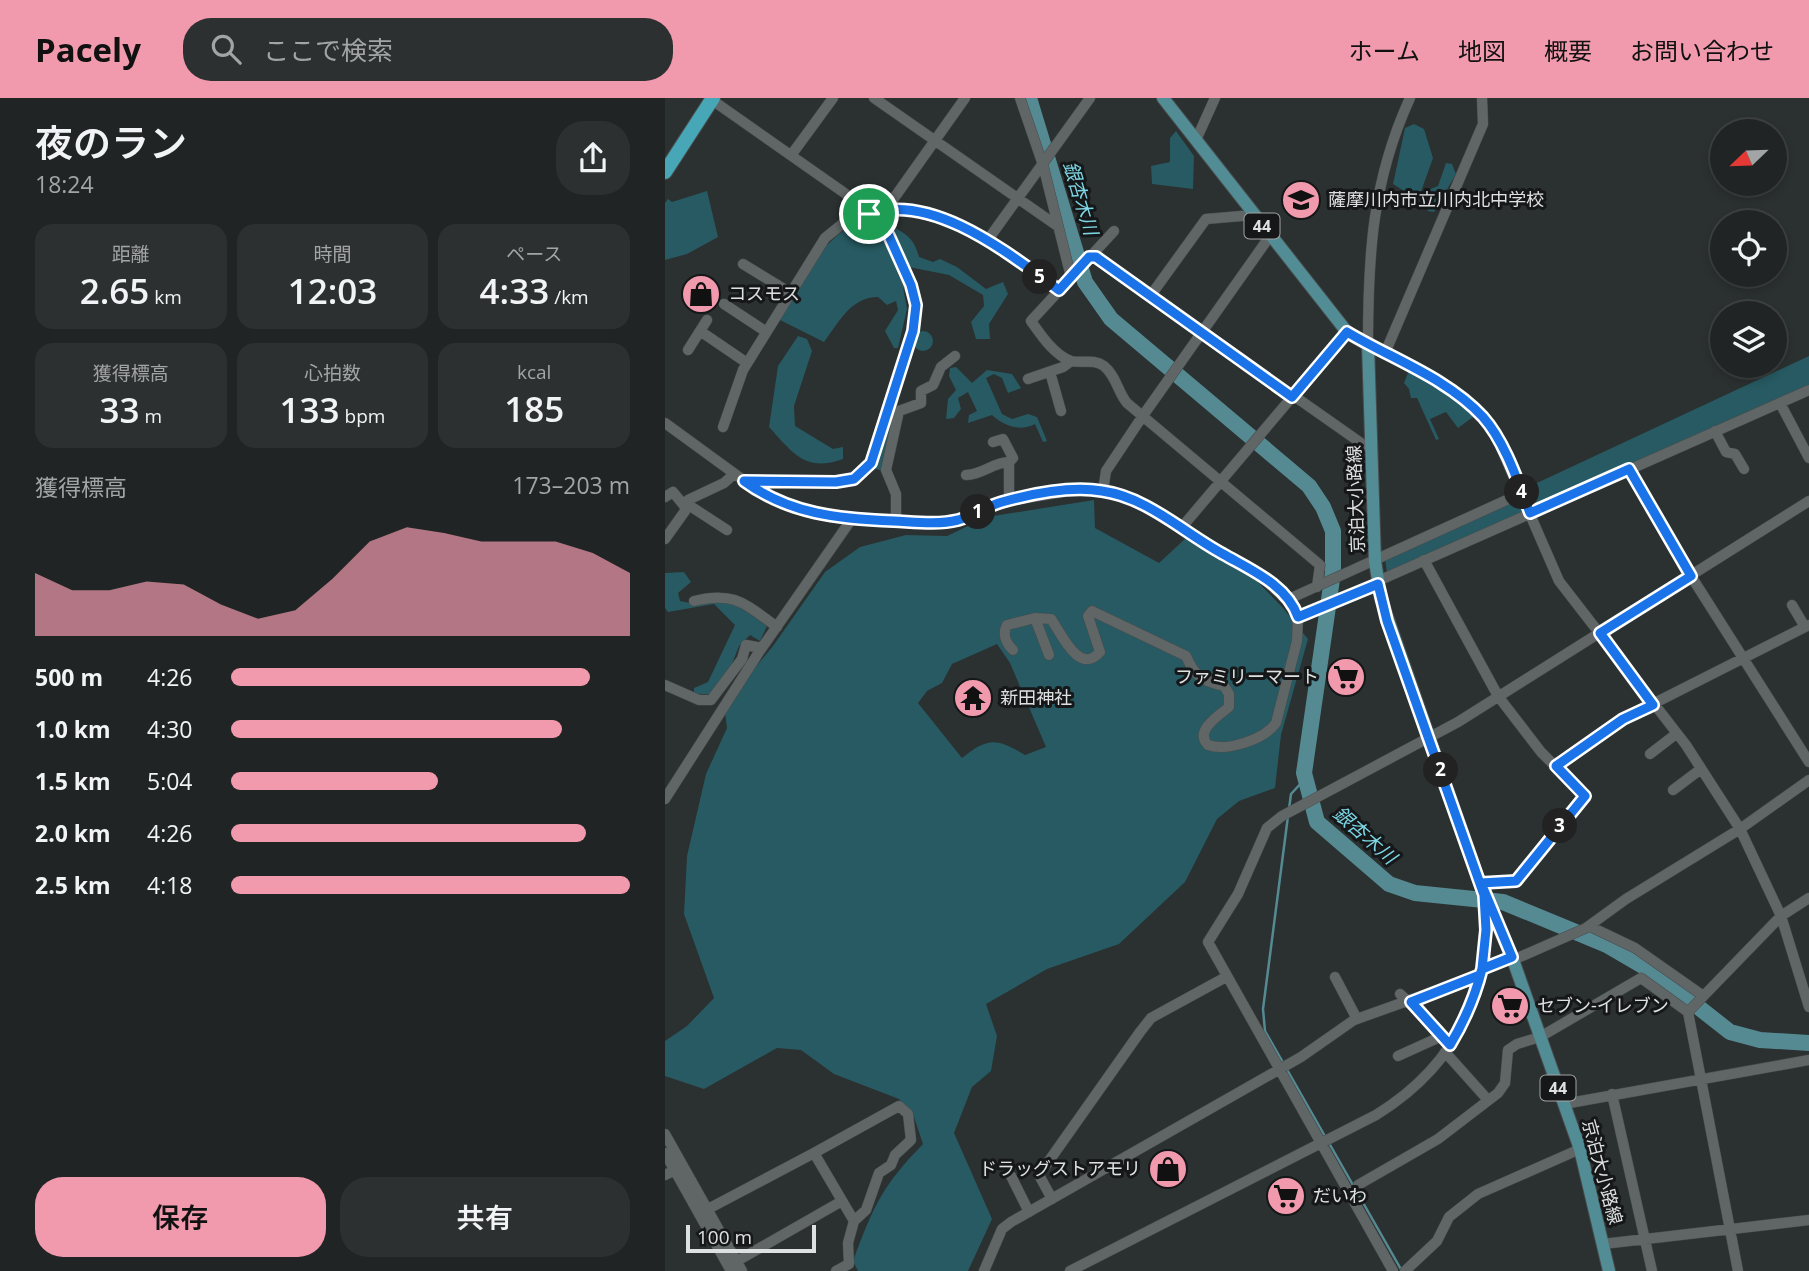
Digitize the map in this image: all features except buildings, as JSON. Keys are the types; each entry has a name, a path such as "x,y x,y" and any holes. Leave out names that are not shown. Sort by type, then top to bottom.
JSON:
{"highway":[{"path":"665,172 713,99"}],"main road":[{"name":"44","path":"1164,98 1347,332 1369,345"},
{"name":"京泊大小路線","path":"1369,345 1375,561 1387,621 1485,897 1512,958 1580,1149 1609,1271"}],"street":[{"path":"792,154 833,98"},
{"path":"874,98 1056,225"},
{"path":"887,208 965,98"},
{"path":"1020,98 1044,163 1056,225 1072,276"},
{"path":"987,241 1090,98"},
{"path":"1196,140 1215,98"},
{"path":"1410,98 1389,150 1374,211 1369,265 1369,345 1446,386 1483,418 1495,434 1559,580 1676,734 1740,829 1781,916 1809,1007"},
{"path":"1385,353 1483,124 1482,98"},
{"path":"713,99 792,154 879,221 889,236 911,285 916,305 913,331 871,463 854,479 836,482 744,481"},
{"path":"723,427 747,363 765,331 830,233 846,221 887,208 923,210 987,241 1059,290"},
{"path":"1151,295 1206,219 1253,215"},
{"path":"1071,361 1048,343 1031,321 1114,231"},
{"path":"1103,491 1106,471 1270,236"},
{"path":"1087,260 1096,257 1371,450"},
{"path":"743,264 789,292"},
{"path":"724,303 765,331"},
{"path":"688,350 707,320"},
{"path":"701,331 747,363"},
{"path":"1182,527 1347,332"},
{"path":"896,521 896,494 886,470 899,411 921,402 921,391 933,385 941,367 955,356"},
{"path":"1028,379 1071,361 1098,362 1107,368 1115,377 1121,397 1142,417 1320,565 1318,586"},
{"path":"1050,372 1061,411"},
{"path":"1298,617 1809,390"},
{"path":"1780,403 1809,458"},
{"path":"665,423 768,498 792,508 851,520 930,523 958,520 1009,501 1075,491 1103,491 1132,500 1257,572 1289,599 1298,617 1297,641 1276,723 1268,734 1213,747 1203,740 1204,730 1229,707 1229,694 1224,686 1202,681 1193,672 1186,656 1092,611 1088,616 1100,645 1100,652 1088,659 1081,659 1072,652 1051,619 1035,618 1007,625 1004,631 1006,640 1013,650"},
{"path":"1715,431 1726,452 1735,454 1744,469"},
{"path":"993,442 1003,439 1013,458 1009,462 1009,501"},
{"path":"966,475 979,474 1001,462 1009,462"},
{"path":"1629,469 1691,576 1809,762"},
{"path":"665,539 687,506 688,500 724,483 734,474"},
{"path":"665,498 673,492 687,506 727,530"},
{"path":"1289,599 1522,493"},
{"path":"1392,1271 1320,1143 1285,1066 1226,977 1208,942 1238,894 1267,828 1282,816 1429,738 1809,501"},
{"path":"665,799 776,627 851,520"},
{"path":"1070,1271 1331,1138 1399,1100 1420,1083 1448,1048 1470,1009 1485,949 1485,897 1516,881 1585,796 1556,766 1498,696 1424,561"},
{"path":"694,600 716,595 737,598 776,627"},
{"path":"1556,766 1623,719 1807,626 1792,605"},
{"path":"1035,618 1049,655"},
{"path":"665,685 699,700 711,700 742,659 746,645 762,648"},
{"path":"1650,754 1676,734"},
{"path":"1673,790 1700,769"},
{"path":"984,1271 1002,1229 1029,1212 1285,1066 1357,1019 1411,1002 1512,958 1569,938 1626,899 1740,829 1809,780"},
{"path":"1688,1012 1781,916 1809,898"},
{"path":"1587,927 1635,948 1702,995"},
{"path":"1052,1199 1039,1175 1140,1032 1151,1018 1226,977"},
{"path":"1335,978 1357,1019"},
{"path":"1358,1185 1437,1139 1488,1100 1505,1083 1508,1050 1517,1044 1540,1038 1641,978 1688,1012 1738,1271"},
{"path":"1400,994 1411,1002 1442,1036 1448,1048 1488,1100"},
{"path":"1398,1056 1442,1036"},
{"path":"1564,1104 1809,1060"},
{"path":"1612,1094 1652,1271"},
{"path":"708,1209 899,1106 908,1114 911,1140 895,1155 891,1165 879,1173 866,1210 854,1222 848,1243 849,1264 836,1271"},
{"path":"665,1134 708,1209 737,1268"},
{"path":"1406,1270 1437,1241 1449,1217 1478,1194 1580,1149"},
{"path":"665,1153 670,1172 737,1268"},
{"path":"814,1153 854,1222"},
{"path":"1011,1176 1029,1212"},
{"path":"737,1268 842,1201"},
{"path":"1603,1244 1809,1220"}],"shaded area":[{"path":"1414,124 1424,129 1433,158 1418,200 1393,184 1405,128"},
{"path":"1176,131 1194,156 1193,189 1152,184 1151,166 1170,162 1170,138"},
{"path":"1446,163 1452,164 1456,174 1434,212 1428,211 1425,205 1428,190 1438,186"},
{"path":"707,191 718,237 687,254 665,260 665,203 668,199 672,202"},
{"path":"882,217 912,241 919,257 933,262 940,259 957,267 986,289 1003,282 1008,294 989,324 990,339 976,339 971,322 984,306 983,295 949,275 909,267 901,276 907,309 898,348 894,348 885,331 898,310 896,301 887,305 878,297 860,301 847,312 824,342 778,319 832,240 847,228"},
{"path":"923,331 930,334 933,341 930,348 923,351 916,348 913,341 916,334"},
{"path":"798,336 807,339 812,351 794,406 795,426 833,449 843,447 843,459 830,463 809,462 793,452 769,427 778,366"},
{"path":"1809,356 1809,387 1532,507 1524,489 1762,378 1787,378 1787,366"},
{"path":"956,367 972,383 987,370 1012,374 1021,388 1008,393 1002,378 994,374 986,378 1002,414 1012,419 1028,414 1037,417 1047,441 1043,442 1035,424 1024,428 1012,427 992,415 968,423 969,415 977,411 968,392 958,398 961,409 954,418 946,419 948,399 956,390 949,376 950,368"},
{"path":"1409,370 1458,401 1473,417 1458,428 1446,412 1430,419 1439,439 1436,440 1417,398 1411,398 1404,383"},
{"path":"898,388 901,390 882,471 874,468"},
{"path":"1520,499 1523,512 1387,573 1385,559"},
{"path":"1094,500 1095,528 1159,563 1186,538 1255,579 1308,639 1281,735 1275,788 1239,801 1217,819 1185,882 1119,944 1047,969 986,1004 997,1036 991,1071 972,1087 954,1133 992,1219 968,1271 858,1271 853,1261 873,1211 888,1185 923,1144 912,1111 899,1099 834,1074 801,1050 777,1048 704,1089 665,1076 665,1041 687,1026 714,998 684,914 687,856 706,774 727,728 724,705 773,646 825,572 860,547 906,535 947,536 987,517","holes":["997,644 1010,663 1046,747 1025,755 1007,745 993,742 979,746 962,758 918,703 927,691 942,683 952,664"]},
{"path":"684,572 691,582 678,593 680,601 735,601 767,626 760,641 750,635 739,646 730,669 713,694 694,694 694,688 708,682 735,625 714,604 668,612 665,608 665,573"}],"waterway":[{"name":"銀杏木川","path":"1029,98 1085,282 1111,319 1309,486 1323,507 1333,531 1333,572 1304,773 1317,822 1389,884 1415,893 1503,902 1607,945 1655,973 1730,1032 1760,1040 1809,1043"},
{"path":"1289,809 1291,794 1304,780 1304,773"},
{"path":"1288,816 1263,1009 1265,1031 1326,1138"},
{"path":"1329,1143 1402,1271"}],"place":[{"name":"薩摩川内市立川内北中学校","path":"1301,200"},
{"name":"コスモス","path":"701,294"},
{"name":"ファミリーマート","path":"1346,677"},
{"name":"新田神社","path":"973,698"},
{"name":"セブン-イレブン","path":"1510,1006"},
{"name":"ドラッグストアモリ","path":"1168,1169"},
{"name":"だいわ","path":"1286,1196"}],"route":[{"path":"869,214 879,221 889,236 911,285 916,305 913,331 871,463 854,479 836,482 744,481 768,498 792,508 851,520 930,523 958,520 1002,502 1075,491 1103,491 1132,500 1257,572 1289,599 1298,617 1378,584 1387,621 1484,895 1486,930 1482,969 1470,1009 1450,1045 1411,1002 1480,975 1482,969 1512,957 1481,883 1511,884 1516,881 1585,796 1556,766 1623,719 1653,705 1600,633 1691,576 1629,469 1530,513 1495,434 1483,418 1446,386 1347,332 1292,397 1096,257 1089,257 1059,290 987,241 923,210 887,208 869,214"}]}
